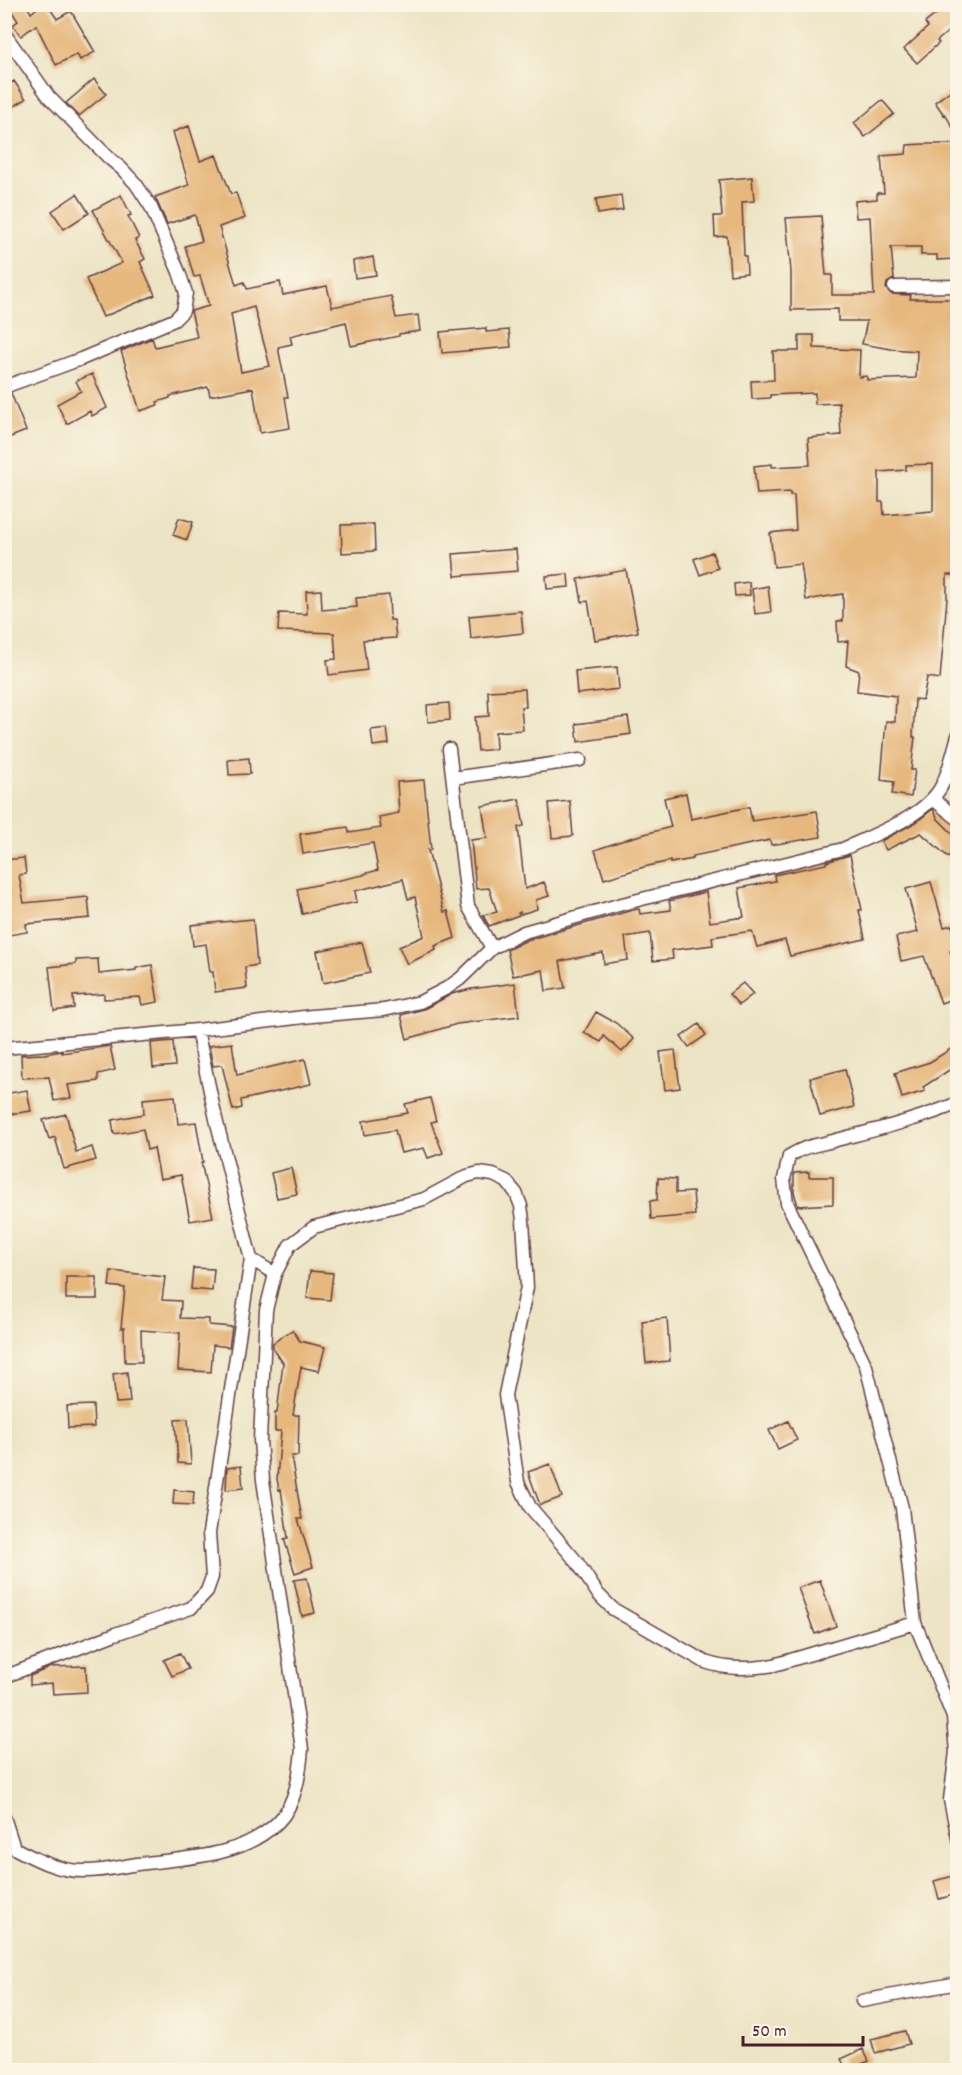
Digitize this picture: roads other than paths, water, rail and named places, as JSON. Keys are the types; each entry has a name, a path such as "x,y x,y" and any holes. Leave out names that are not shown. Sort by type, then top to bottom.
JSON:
{"street":[{"path":"4,33 49,97 136,184 154,214 186,293 183,311 174,320 81,359 4,387"},
{"path":"894,287 957,286"},
{"path":"4,1048 384,1010 420,1002 460,979 492,948 524,932 622,904 843,849 915,813 933,799 942,785 957,736"},
{"path":"449,749 468,906 492,948"},
{"path":"453,777 580,760"},
{"path":"933,799 957,819"},
{"path":"4,1677 190,1608 207,1591 212,1577 209,1533 250,1259 197,1030"},
{"path":"957,1103 937,1112 831,1142 804,1147 789,1156 784,1179 787,1203 866,1366 902,1508 915,1623 953,1717 956,1752 950,1800 957,1838"},
{"path":"4,1817 14,1848 42,1863 82,1871 208,1855 238,1847 261,1836 280,1820 292,1798 300,1772 301,1741 263,1480 260,1440 266,1310 275,1274 290,1245 314,1227 424,1199 467,1176 479,1173 493,1175 506,1181 516,1193 520,1206 527,1280 505,1395 518,1482 530,1507 577,1562 597,1594 613,1609 705,1662 721,1667 757,1668 774,1665 915,1623"},
{"path":"250,1259 275,1274"},
{"path":"862,2001 957,1983"}]}
